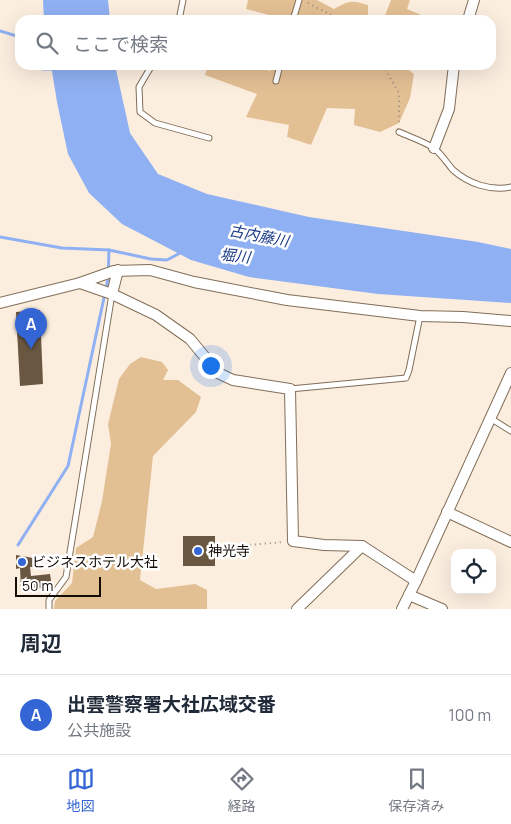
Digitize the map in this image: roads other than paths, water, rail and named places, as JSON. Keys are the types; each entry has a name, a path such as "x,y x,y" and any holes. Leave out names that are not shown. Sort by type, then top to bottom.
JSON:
{"street":[{"path":"470,15 474,0"},
{"path":"434,148 449,109 453,70"},
{"path":"0,303 80,283 116,271 150,270 194,282 287,300 420,316 511,321"},
{"path":"105,292 116,271"},
{"path":"101,275 105,292"},
{"path":"80,283 156,315 190,339 218,374 233,380 290,389 293,541 324,546 362,546 416,581"},
{"path":"402,609 511,374"},
{"path":"447,512 511,542"},
{"path":"297,609 362,546"},
{"path":"409,595 442,609"}],"lane":[{"path":"180,15 183,0"},
{"path":"295,15 300,0"},
{"path":"149,70 139,87 140,112 155,123 209,138"},
{"path":"276,81 279,70"},
{"path":"399,132 434,148 454,170 482,187 511,187"},
{"path":"48,609 49,600 66,577 105,292"},
{"path":"290,389 406,378 420,316"},
{"path":"490,418 511,431"}],"water":[{"path":"43,0 108,0 110,15 44,15"},
{"path":"52,70 116,70 130,133 158,174 207,194 309,217 478,242 511,249 511,303 378,294 249,277 191,260 122,224 89,193 68,154"}],"waterway":[{"path":"0,31 15,36"},
{"path":"0,237 62,248 109,250"},
{"path":"18,545 68,466 108,279 109,250 151,259 167,260 182,252"}],"place":[{"name":"出雲警察署大社広域交番","path":"31,349"},
{"name":"神光寺","path":"198,551"},
{"name":"ビジネスホテル大社","path":"22,562"}],"water label":[{"name":"古内藤川","path":"259,236"},
{"name":"堀川","path":"235,256"}]}
